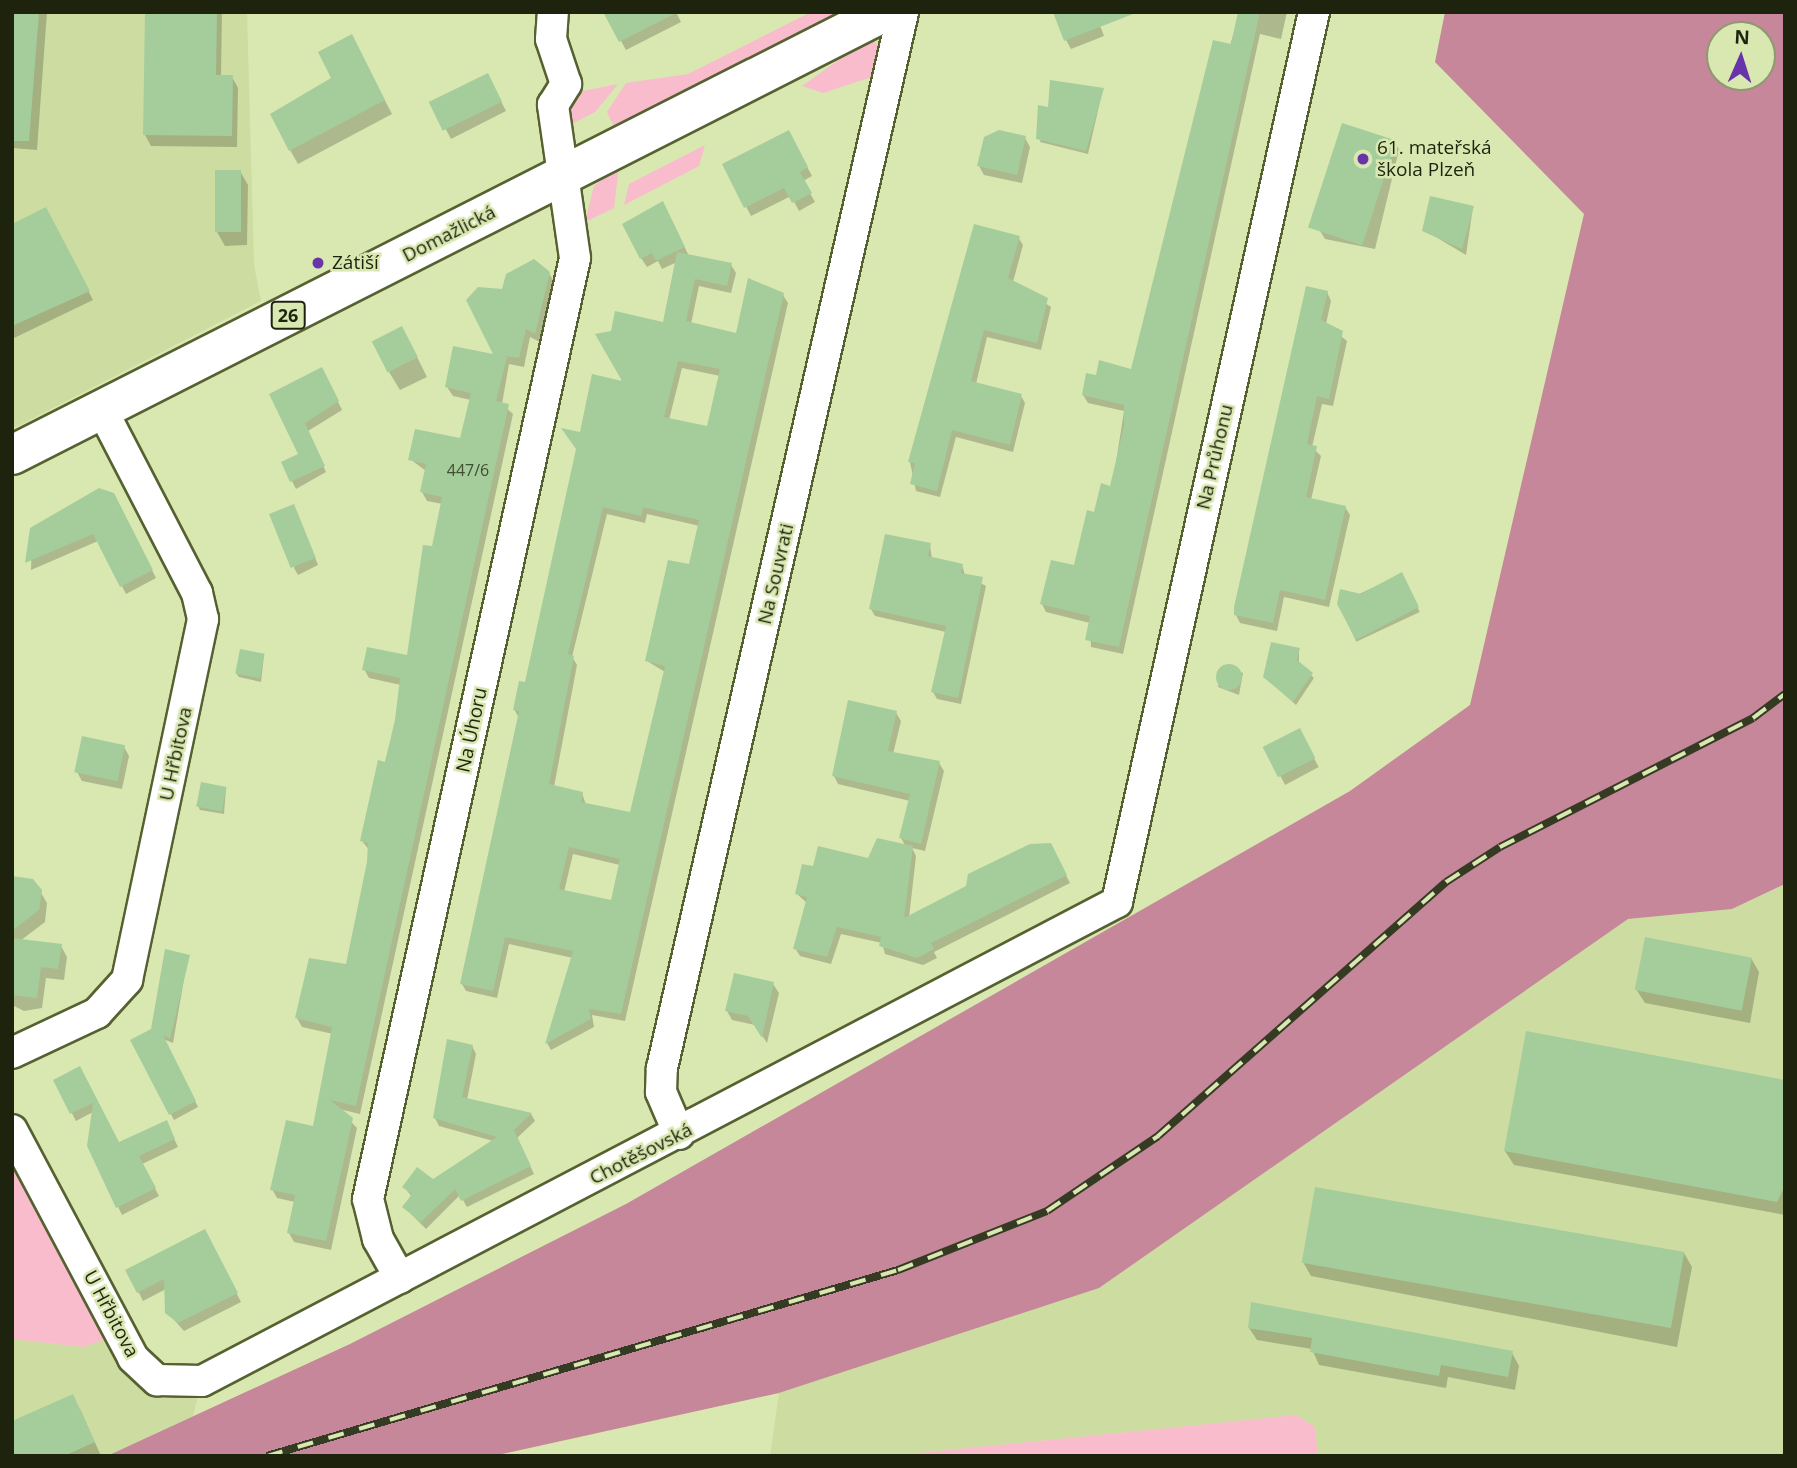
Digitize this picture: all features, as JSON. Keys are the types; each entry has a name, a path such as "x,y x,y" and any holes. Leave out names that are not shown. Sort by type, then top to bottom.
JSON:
{"main road":[{"name":"Domažlická","path":"12,455 885,12"}],"street":[{"name":"Na Úhoru","path":"400,1278 379,1239 369,1199 573,274 564,176 553,105 566,84 551,39 553,12"},
{"name":"Na Souvrati","path":"679,1134 661,1092 662,1068 903,12"},
{"name":"Na Průhonu","path":"1117,902 1314,12"},
{"name":"U Hřbitova","path":"12,1053 97,1013 127,981 202,626 197,593 102,410"},
{"name":"Chotěšovská","path":"157,1380 202,1381 679,1134 1117,902"},
{"name":"U Hřbitova","path":"12,1129 117,1335 157,1380"}],"shaded area":[{"path":"12,12 247,12 254,265 261,301 12,429"},
{"path":"811,12 846,12 615,129 607,112 626,83 688,74"},
{"path":"1445,12 1785,12 1785,884 1732,909 1628,919 1099,1288 779,1393 493,1456 107,1456 350,1344 626,1204 1350,791 1470,705 1584,214 1435,62"},
{"path":"868,39 884,47 884,73 823,93 802,86"},
{"path":"618,84 595,112 572,124 570,108 578,92"},
{"path":"705,145 699,166 624,205 629,184"},
{"path":"619,165 614,208 585,222 594,186"},
{"path":"1785,884 1785,1456 1318,1456 1315,1427 1296,1415 888,1456 770,1456 779,1393 1099,1287 1628,919 1732,909"},
{"path":"12,1130 117,1335 84,1347 12,1339"},
{"path":"117,1335 133,1358 202,1381 193,1416 107,1456 12,1456 12,1339 84,1347"},
{"path":"1296,1415 1315,1427 1318,1456 888,1456"}],"building":[{"path":"12,12 39,12 29,141 12,141"},
{"path":"145,12 217,12 216,75 233,75 232,136 143,135"},
{"path":"603,12 678,12 619,42"},
{"path":"1053,12 1133,12 1133,14 1064,41"},
{"path":"1238,12 1260,12 1119,647 1085,640 1090,616 1040,604 1051,560 1074,565 1087,510 1094,512 1101,483 1110,486 1124,426 1124,405 1082,395 1086,373 1096,375 1099,360 1131,369 1213,40 1231,44"},
{"path":"352,34 385,100 289,151 270,114 331,78 318,52"},
{"path":"488,73 502,102 443,131 429,102"},
{"path":"1050,80 1104,88 1086,151 1036,139 1038,105 1048,107"},
{"path":"1342,123 1396,141 1362,245 1308,228"},
{"path":"789,130 808,167 800,172 812,193 792,203 784,188 744,208 722,164"},
{"path":"999,130 1026,136 1017,175 977,166 984,137"},
{"path":"215,170 241,170 241,232 215,232"},
{"path":"1430,196 1474,206 1462,249 1422,231"},
{"path":"663,201 685,247 656,261 652,253 640,259 622,224"},
{"path":"46,207 90,291 12,326 12,224"},
{"path":"974,224 1020,236 1008,278 1048,298 1037,343 984,330 971,381 1022,394 1010,445 952,430 937,491 910,484 915,463 908,462"},
{"path":"677,252 732,263 727,286 695,279 686,321 736,333 748,278 784,293 621,1014 589,1009 591,1019 545,1044 573,951 505,937 493,991 460,984 519,711 513,710 519,681 525,682 576,449 561,428 580,432 592,374 622,381 595,334 611,331 615,311 663,322","holes":["678,361 720,369 707,426 664,417","603,507 641,516 643,507 699,520 689,564 668,560 645,661 665,666 630,812 581,802 583,792 549,784 574,656 568,654","569,847 620,859 611,900 559,889"]},
{"path":"534,259 550,272 535,334 526,329 519,358 497,355 507,357 496,401 509,404 356,1106 330,1100 353,1118 326,1241 287,1233 295,1195 270,1190 286,1120 313,1126 332,1027 295,1018 309,958 346,964 367,862 368,843 360,841 378,760 385,762 395,720 400,678 362,670 367,647 407,655 423,545 432,546 442,497 420,492 426,464 408,460 415,429 460,438 471,393 445,387 453,346 493,354 466,300 478,287 502,289 506,274"},
{"path":"1306,286 1328,291 1321,320 1343,331 1329,399 1317,396 1307,444 1317,446 1306,497 1346,506 1325,600 1280,590 1273,623 1234,615 1234,607"},
{"path":"402,326 418,357 388,373 372,341"},
{"path":"322,367 339,401 305,423 325,466 290,482 281,462 298,454 269,394"},
{"path":"99,488 114,493 153,570 120,587 93,534 25,563 30,528"},
{"path":"294,504 316,558 291,568 269,514"},
{"path":"885,534 931,543 928,556 963,564 961,573 983,577 958,698 931,692 946,626 869,609"},
{"path":"1402,572 1419,607 1356,640 1337,604 1340,589 1361,594"},
{"path":"1271,642 1300,648 1297,660 1313,673 1293,702 1263,677"},
{"path":"240,649 265,654 260,678 235,674"},
{"path":"1229,664 1238,668 1242,677 1238,686 1229,690 1220,686 1216,677 1220,668"},
{"path":"848,700 897,711 888,751 940,761 921,844 899,838 910,794 832,776"},
{"path":"1300,728 1315,758 1278,777 1263,747"},
{"path":"82,736 125,745 117,781 74,772"},
{"path":"201,782 227,787 222,812 196,807"},
{"path":"877,838 913,846 904,918 966,886 968,874 1030,844 1051,843 1067,875 931,943 934,949 917,958 879,946 881,937 837,927 827,957 793,949 807,897 795,894 802,864 813,866 818,846 868,858"},
{"path":"12,876 33,879 42,890 39,910 12,931"},
{"path":"1645,937 1752,958 1742,1011 1635,990"},
{"path":"12,938 62,944 58,969 41,967 37,998 12,995"},
{"path":"165,949 190,955 170,1039 163,1035 196,1101 169,1115 130,1040 151,1029"},
{"path":"734,973 774,982 762,1038 748,1016 725,1011"},
{"path":"1526,1031 1785,1080 1785,1185 1777,1202 1504,1151"},
{"path":"447,1039 473,1045 462,1097 532,1113 514,1130 531,1166 461,1201 455,1189 421,1222 402,1207 412,1194 402,1187 417,1167 433,1179 497,1137 433,1118"},
{"path":"80,1066 119,1142 167,1120 175,1139 139,1156 156,1188 116,1208 87,1146 93,1103 70,1114 53,1080"},
{"path":"1315,1187 1684,1252 1671,1328 1302,1263"},
{"path":"205,1229 238,1293 178,1323 165,1313 164,1279 137,1293 125,1270"},
{"path":"1251,1302 1513,1351 1508,1377 1441,1365 1439,1376 1310,1352 1312,1338 1248,1328"},
{"path":"73,1394 95,1442 64,1456 12,1456 12,1421"}],"railway":[{"path":"267,1456 898,1270 1047,1211 1158,1136 1446,882 1500,847 1753,718 1785,694"}],"place":[{"name":"61. mateřská škola Plzeň","path":"1363,159"},
{"name":"Zátiší","path":"318,263"}]}
